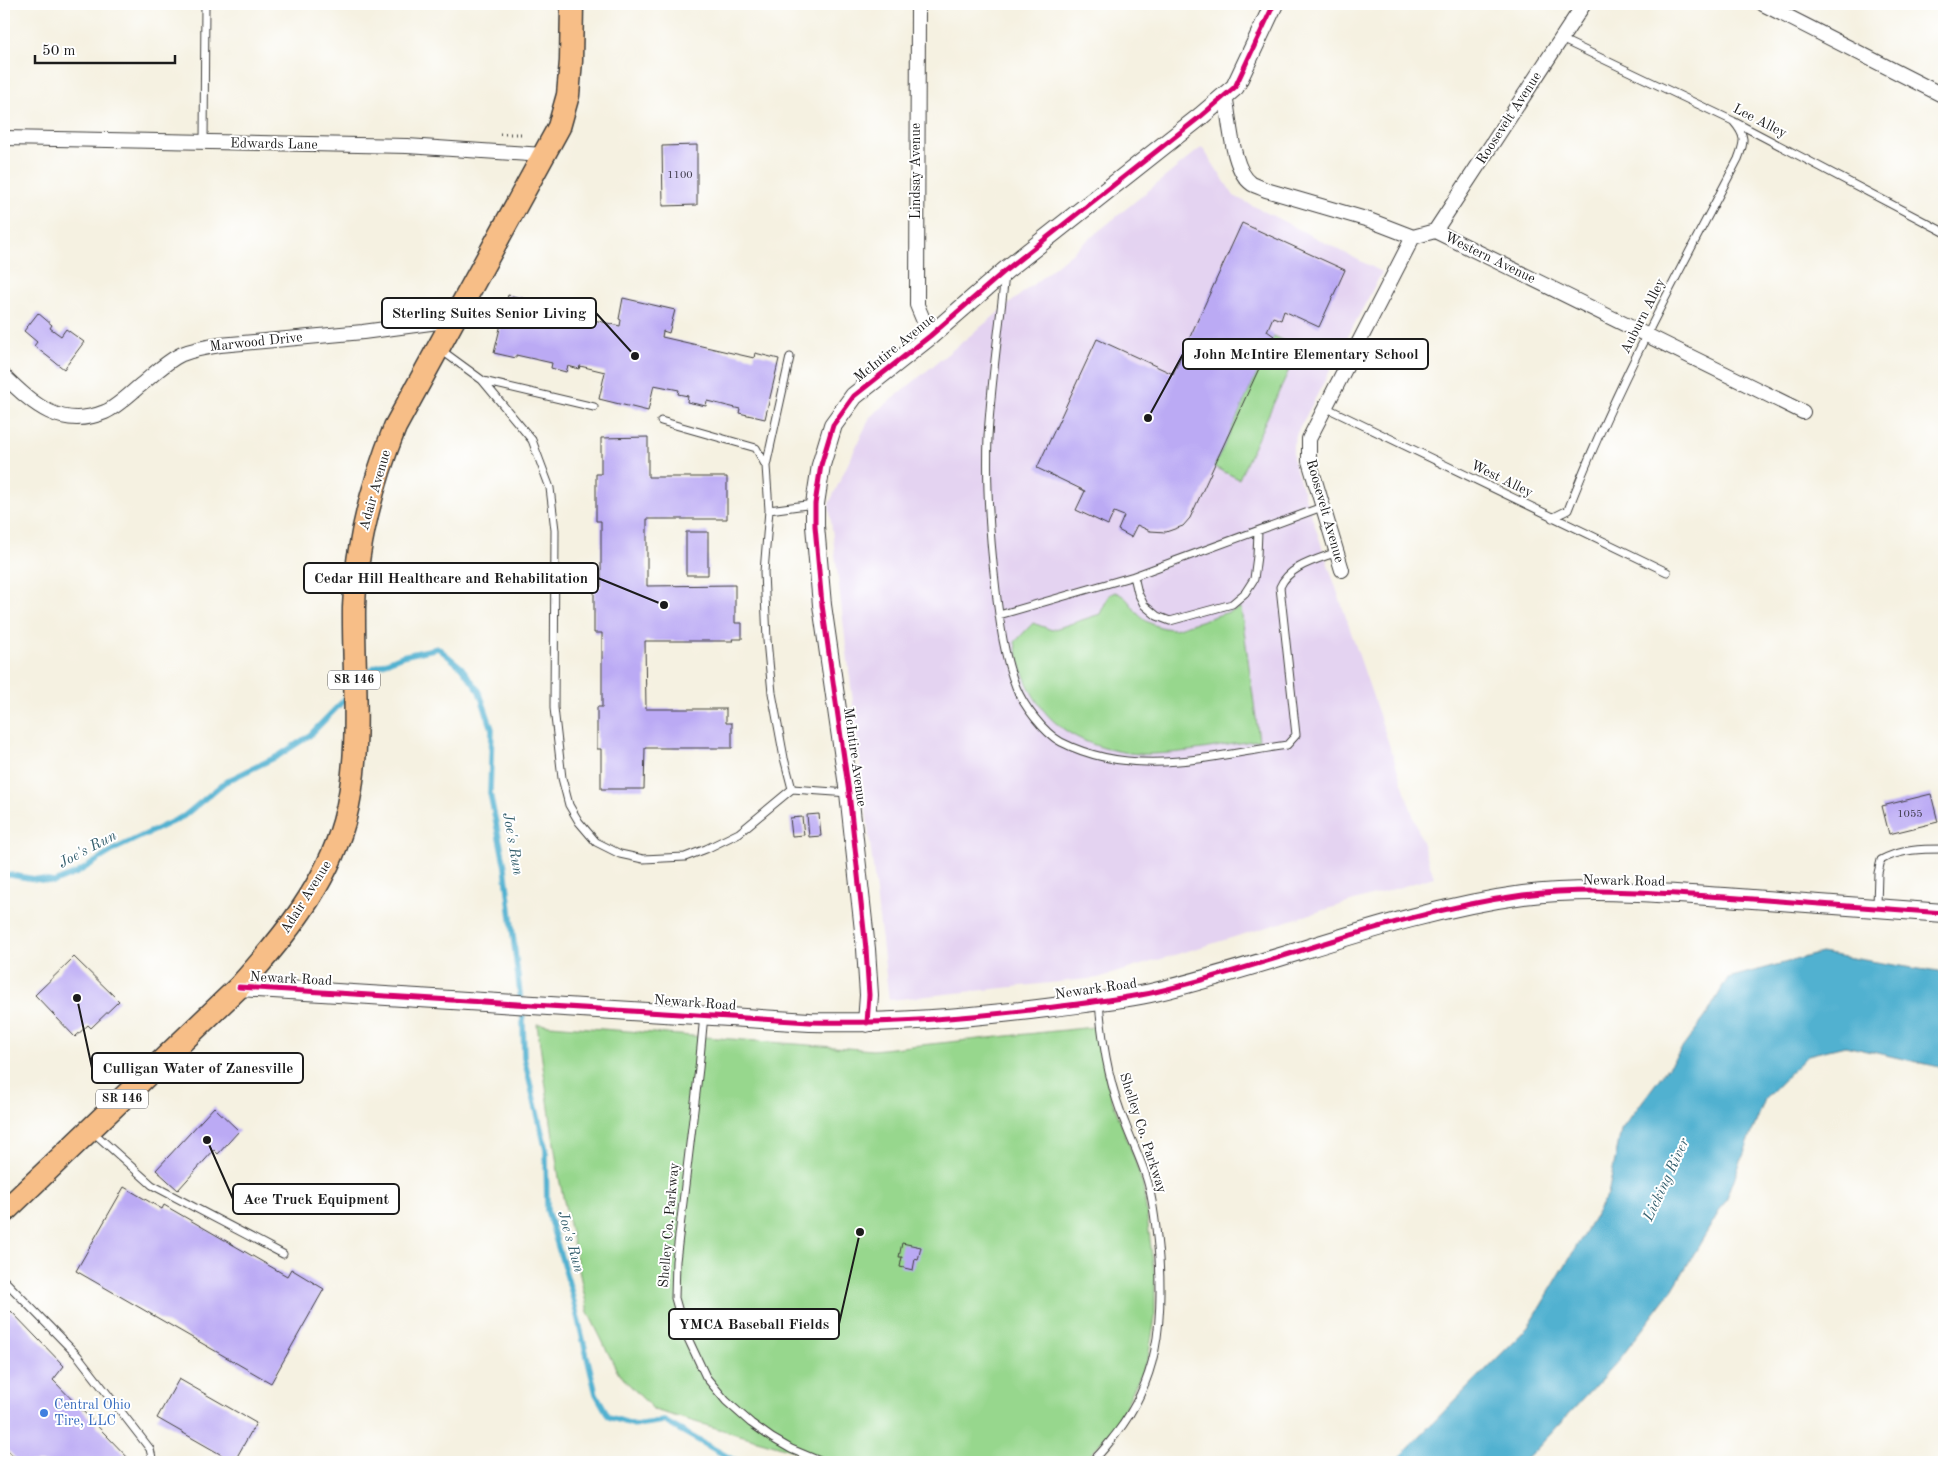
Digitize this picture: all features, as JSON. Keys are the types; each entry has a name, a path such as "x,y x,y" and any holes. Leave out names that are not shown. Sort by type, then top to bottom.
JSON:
{"main road":[{"name":"Adair Avenue","path":"239,987 270,953 313,893 332,857 344,822 353,781 355,753 354,606 357,566 364,522 379,466 395,427 559,127 568,95 571,61 572,4"},
{"name":"Newark Road","path":"4,1212 239,987"}],"street":[{"name":"Lindsay Avenue","path":"918,4 917,305 930,336"},
{"name":"McIntire Avenue","path":"867,1023 869,994 866,949 849,793 818,569 815,504 821,465 833,425 854,396 930,336 1006,270 1235,87 1274,4"},
{"name":"Roosevelt Avenue","path":"1435,231 1584,4"},
{"path":"1763,4 1944,96"},
{"path":"1225,95 1239,168 1251,183 1266,190 1370,220 1413,237"},
{"name":"Edwards Lane","path":"4,138 407,146 544,155"},
{"name":"Western Avenue","path":"1413,237 1435,231 1803,412"},
{"name":"Roosevelt Avenue","path":"1342,570 1308,461 1309,439 1327,408 1413,237"},
{"name":"Marwood Drive","path":"4,376 30,402 39,408 56,415 73,418 91,416 107,412 168,363 183,354 200,349 220,345 363,332 453,320"},
{"name":"Newark Road","path":"239,987 810,1022 867,1023 938,1020 1100,1001 1153,992 1414,917 1473,903 1526,895 1578,891 1635,892 1944,913"}],"lane":[{"path":"204,143 205,4"},
{"name":"Lee Alley","path":"1561,39 1733,121 1944,232"},
{"name":"Auburn Alley","path":"1552,518 1568,510 1582,474 1646,335 1738,159 1744,144 1742,131 1733,121"},
{"path":"1006,270 988,438 988,504 999,615 1007,660 1016,688 1029,710 1043,727 1059,741 1104,758 1159,764 1287,745 1296,735 1280,587 1284,578 1293,570 1337,552"},
{"path":"438,348 482,380 532,440 550,488 554,530 554,708 562,778 569,805 579,822 596,842 620,854 643,860 685,856 706,849 739,833 792,789 849,793"},
{"path":"790,356 766,466 769,510 764,572 772,693 784,758 792,789"},
{"path":"482,380 594,407"},
{"name":"West Alley","path":"1327,408 1667,572"},
{"path":"661,421 756,448 766,466"},
{"path":"769,510 815,504"},
{"path":"999,615 1134,576 1322,507"},
{"path":"1134,576 1144,605 1157,616 1170,621 1232,604 1245,593 1254,579 1258,531"},
{"path":"1877,907 1878,872 1881,860 1893,853 1921,849 1944,849"},
{"name":"Shelley Co. Parkway","path":"1090,1462 1099,1455 1136,1404 1152,1366 1160,1318 1156,1220 1149,1186 1110,1080 1101,1028 1100,1001"},
{"name":"Shelley Co. Parkway","path":"704,1015 676,1261 675,1298 682,1322 706,1377 726,1401 772,1438 791,1449 822,1462"},
{"path":"91,1129 152,1185 283,1254"},
{"path":"4,1280 78,1356 150,1449 153,1462"}],"path":[{"path":"498,134 522,134"}],"shaded area":[{"path":"1202,147 1234,196 1382,272 1297,433 1293,445 1293,461 1434,877 1098,978 889,1000 829,504 870,417"}],"green space":[{"path":"1274,336 1299,348 1239,479 1214,467"},
{"path":"1115,592 1125,598 1146,621 1170,629 1241,608 1259,740 1179,752 1135,754 1104,748 1085,741 1054,722 1033,695 1025,679 1015,642 1033,623 1052,630 1100,614 1109,595"},
{"path":"537,1024 873,1050 1094,1027 1112,1100 1143,1186 1155,1278 1155,1318 1148,1359 1117,1424 1084,1462 833,1462 654,1410 618,1373 588,1312 559,1178"}],"water":[{"name":"Licking River","path":"1821,953 1944,973 1944,1068 1845,1046 1808,1055 1765,1099 1726,1200 1673,1289 1619,1360 1532,1454 1523,1462 1394,1462 1528,1327 1608,1194 1621,1130 1706,1016 1728,978"}],"building":[{"path":"697,145 697,205 663,206 662,146"},
{"path":"1242,223 1345,270 1319,327 1284,311 1281,320 1273,317 1267,331 1274,336 1190,518 1183,526 1166,532 1150,531 1137,525 1131,537 1118,530 1124,516 1114,512 1108,525 1076,510 1085,491 1037,468 1097,339 1173,374"},
{"path":"508,295 530,300 529,305 620,326 621,320 619,319 623,298 675,310 669,333 663,331 662,337 754,358 755,353 779,359 765,419 739,413 740,409 707,401 706,406 687,402 688,396 678,394 679,390 654,385 648,411 599,399 605,372 580,366 579,369 568,366 566,372 551,368 552,363 516,355 516,358 494,353"},
{"path":"38,313 52,325 50,328 61,336 66,329 84,342 64,369 34,346 37,342 24,331"},
{"path":"648,437 648,477 727,477 727,519 647,519 647,586 735,585 735,623 742,623 742,639 732,639 733,641 645,641 646,709 726,709 726,723 732,723 732,748 645,748 644,789 601,789 601,749 597,749 597,707 602,707 602,633 594,633 594,586 601,587 601,521 596,521 596,474 601,474 601,438"},
{"path":"686,532 708,532 708,575 686,575"},
{"path":"1931,794 1938,822 1889,834 1882,806"},
{"path":"819,814 821,836 809,837 807,815"},
{"path":"802,817 804,835 792,836 790,818"},
{"path":"74,957 119,1001 91,1028 88,1025 75,1037 35,995"},
{"path":"214,1107 239,1131 218,1154 214,1150 178,1190 156,1170"},
{"path":"124,1187 162,1209 164,1205 287,1276 291,1269 324,1289 271,1383 76,1271"},
{"path":"902,1243 921,1247 918,1260 915,1259 913,1270 900,1267 902,1257 899,1257"},
{"name":"Central Ohio Tire, LLC","path":"11,1311 64,1366 53,1380 132,1462 19,1462 4,1446 4,1319"},
{"path":"179,1379 256,1423 234,1462 157,1418"}],"waterway":[{"name":"Joe's Run","path":"362,681 373,668 402,656 438,648 461,667 479,691 492,729 490,793 505,867 523,1020 524,1058 546,1150 547,1210 571,1290 596,1394 609,1417 635,1425 664,1421 737,1462"},
{"name":"Joe's Run","path":"4,874 54,882 77,873 117,848 184,816 225,782 278,756 309,736 349,695"}],"cycle path":[{"path":"867,1023 869,995 866,949 849,793 822,605 815,526 815,504 821,465 833,425 854,396 930,336 1006,270 1235,87 1274,4"},
{"path":"239,987 810,1022 899,1021 1016,1012 1141,995 1247,967 1430,913 1523,895 1573,891 1649,892 1944,913"}],"place":[{"name":"Sterling Suites Senior Living","path":"635,356"},
{"name":"John McIntire Elementary School","path":"1148,418"},
{"name":"Cedar Hill Healthcare and Rehabilitation","path":"664,605"},
{"name":"Culligan Water of Zanesville","path":"77,998"},
{"name":"Ace Truck Equipment","path":"207,1140"},
{"name":"YMCA Baseball Fields","path":"860,1232"},
{"name":"Central Ohio Tire, LLC","path":"44,1413"}]}
